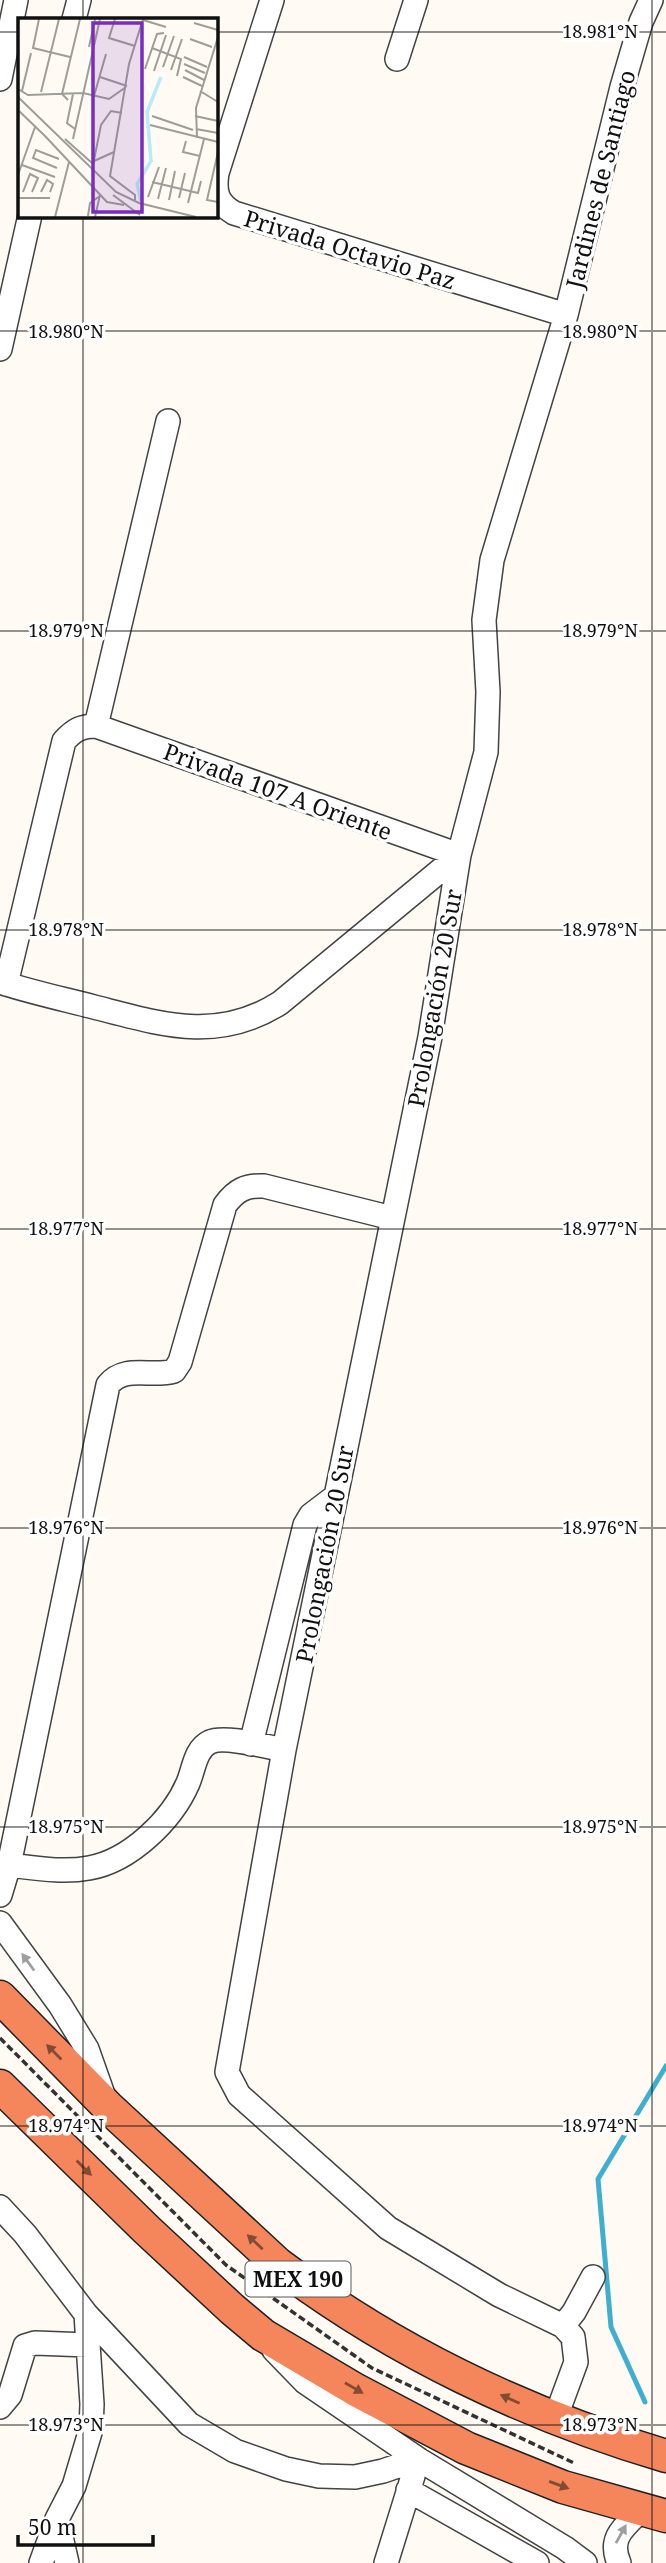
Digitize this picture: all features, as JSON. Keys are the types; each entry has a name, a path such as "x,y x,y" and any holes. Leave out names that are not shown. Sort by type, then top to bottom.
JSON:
{"highway":[{"name":"MEX 190","path":"0,1997 108,2107 278,2264 308,2287 376,2331 491,2390 555,2419 666,2456"},
{"name":"MEX 190","path":"0,2086 147,2230 263,2334 356,2390 466,2448 550,2482 653,2513"}],"street":[{"path":"74,18 79,0"},
{"name":"Privada Octavio Paz","path":"217,173 272,0"},
{"path":"397,59 416,0"},
{"name":"Jardines de Santiago","path":"502,519 566,315 622,87 641,22 651,0"},
{"path":"0,79 10,5"},
{"name":"Privada Octavio Paz","path":"217,195 223,207 234,213 566,315"},
{"path":"0,349 30,217"},
{"path":"168,421 96,726 76,729 64,741 3,983 172,1025 214,1027 242,1022 262,1015 281,1003 459,855"},
{"name":"Prolongación 20 Sur","path":"502,519 492,560 484,620 488,692 486,752 459,855 430,1037 284,1750 227,2072 239,2095 388,2228 499,2295 563,2326"},
{"name":"Privada 107 A Oriente","path":"96,726 459,855"},
{"path":"0,1895 9,1865 108,1385 123,1373 163,1375 174,1371 180,1362 225,1205 239,1189 249,1185 264,1186 392,1218"},
{"path":"251,1744 305,1525 311,1515 336,1496"},
{"path":"9,1865 88,1869 107,1863 151,1834 167,1819 179,1803 200,1750 208,1742 216,1740 284,1750"},
{"path":"0,1923 60,2005 87,2049 108,2107"},
{"path":"0,2207 25,2234 86,2314 189,2424 235,2451 286,2469 319,2476 355,2477 418,2459"},
{"path":"555,2419 576,2362 573,2337 563,2326 593,2277"},
{"path":"41,2563 57,2519 74,2486 92,2429 86,2314"},
{"path":"263,2334 278,2356 305,2382 571,2560"},
{"path":"0,2407 10,2395 25,2346 35,2343 88,2345"},
{"path":"386,2563 418,2459 422,2425"},
{"path":"408,2490 537,2563"},
{"path":"619,2563 614,2553 617,2537 653,2513"},
{"path":"57,2519 67,2563"}],"waterway":[{"path":"645,2402 611,2327 598,2179 666,2066"}]}
